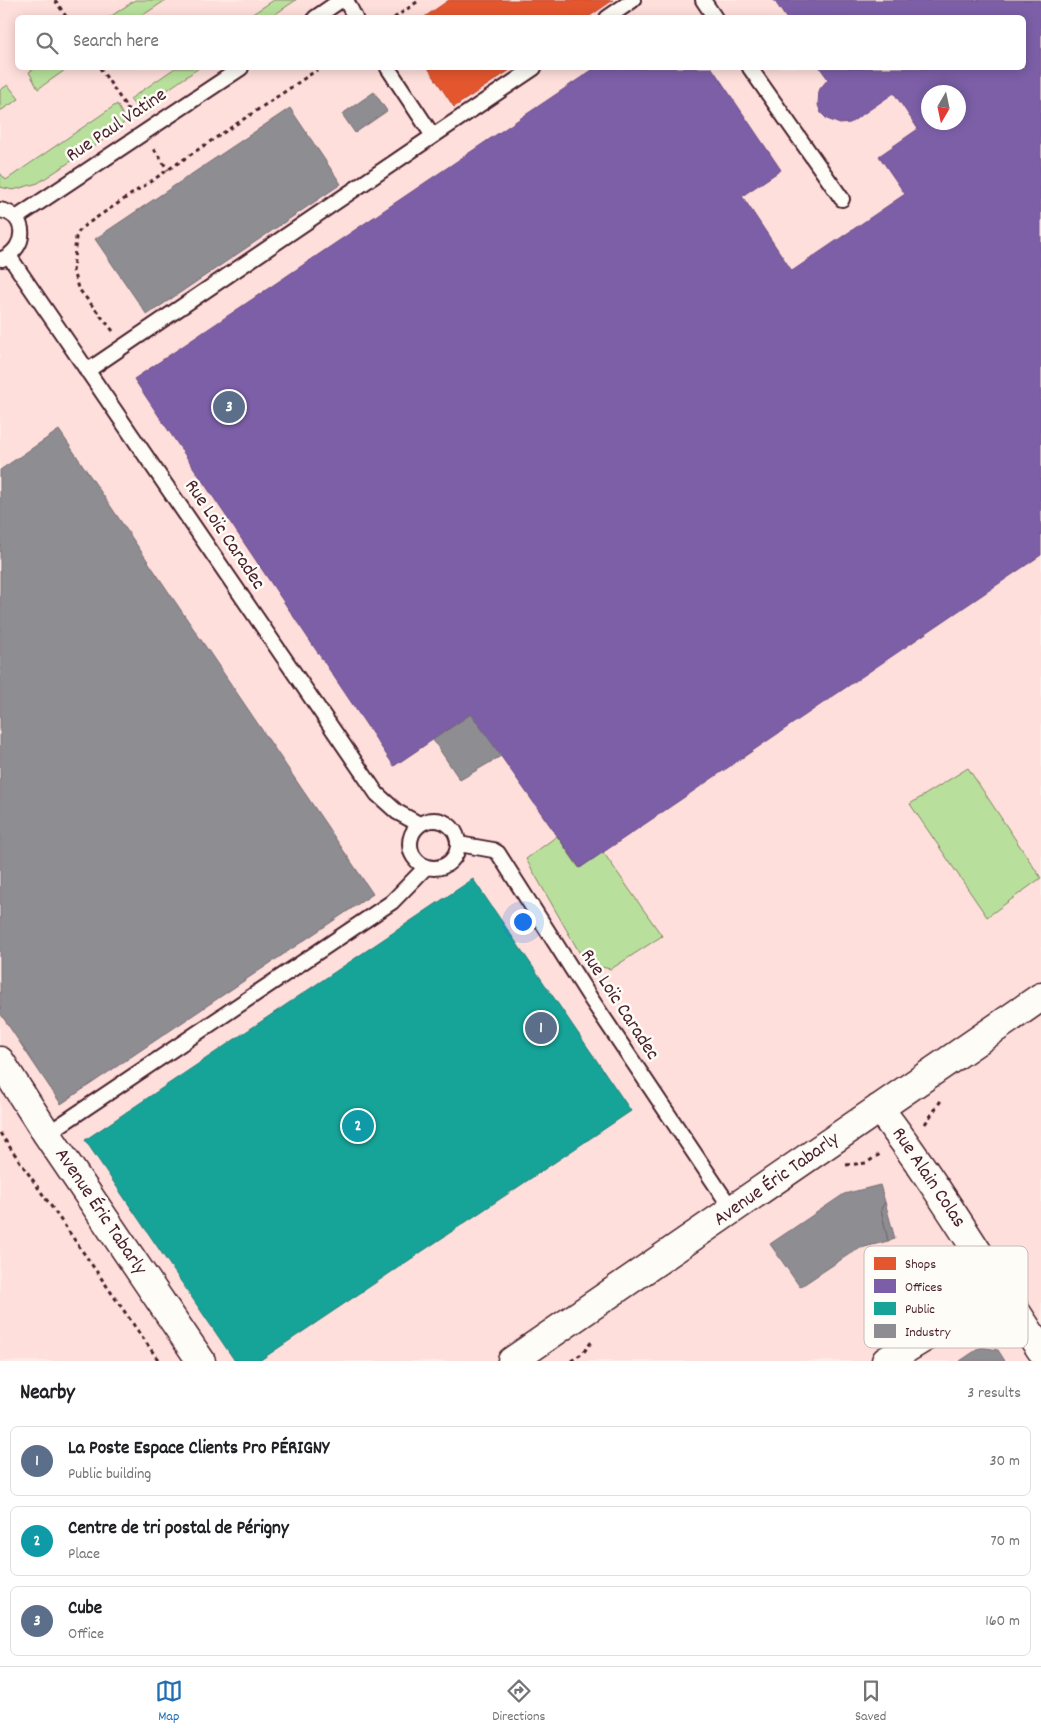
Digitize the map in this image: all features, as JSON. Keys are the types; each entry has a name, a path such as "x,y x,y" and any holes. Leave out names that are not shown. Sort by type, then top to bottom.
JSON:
{"street":[{"name":"Avenue Éric Tabarly","path":"512,1361 733,1211 1041,997"},
{"name":"Avenue Éric Tabarly","path":"0,1061 201,1361"},
{"name":"Rue Alain Colas","path":"879,1108 953,1214 973,1246"},
{"name":"Rue Alain Colas","path":"1028,1331 1041,1350"},
{"path":"886,1361 907,1348"}],"lane":[{"path":"319,15 341,0"},
{"path":"346,0 354,15"},
{"path":"611,15 633,0"},
{"path":"703,0 713,15"},
{"name":"Rue Paul Vatine","path":"16,218 238,70"},
{"path":"389,70 433,136"},
{"path":"87,371 531,70"},
{"path":"751,70 842,199"},
{"path":"0,210 10,213 16,218 20,226 21,235 20,243 15,250 4,258"},
{"name":"Rue Loïc Caradec","path":"4,258 87,371 377,794 397,812 420,824"},
{"path":"434,819 448,824 458,836 459,844 454,858 448,864 441,867 426,867 414,858 410,844 414,830 420,824 434,819"},
{"name":"Rue Loïc Caradec","path":"459,844 493,850 498,853 590,999 733,1211"},
{"path":"48,1134 392,902 426,867"}],"path":[{"path":"55,0 65,15"},
{"path":"398,15 420,0"},
{"path":"125,345 78,288 74,271 76,237 81,228 317,70"},
{"path":"0,1133 159,1361"}],"shaded area":[{"path":"0,0 1041,0 1041,1361 0,1361"}],"green space":[{"path":"135,0 166,0 143,15 113,15"},
{"path":"274,0 296,0 274,15 251,15"},
{"path":"32,70 65,70 38,89 29,72"},
{"path":"172,70 196,70 138,110 130,99"},
{"path":"8,85 19,99 0,111 0,90"},
{"path":"117,104 125,120 120,129 38,183 13,190 0,187 0,173 6,180"},
{"path":"968,768 1041,878 987,917 910,804"},
{"path":"557,836 579,868 603,852 662,936 611,969 586,964 526,859"}],"building: Shops":[{"path":"449,0 613,0 591,15 427,15"},
{"path":"429,70 510,70 454,107"}],"building: Offices":[{"path":"774,0 1041,0 1041,555 580,868 471,714 394,766 134,379 592,70 713,70 781,170 742,196 792,271 905,194 879,156 918,129 894,93 850,123 840,124 827,119 821,113 818,105 819,90 828,79 821,70 1026,70 1026,15 784,15"}],"building: Public":[{"path":"473,879 631,1111 259,1361 235,1361 85,1140"}],"building: Industry":[{"path":"374,92 387,111 355,133 342,114"},
{"path":"290,108 341,184 147,315 95,239"},
{"path":"59,430 373,894 61,1104 0,1013 0,470"},
{"path":"471,714 501,756 460,780 433,740"},
{"path":"880,1185 885,1202 881,1209 888,1241 857,1249 800,1287 770,1244 844,1194"},
{"path":"885,1202 895,1239 888,1241 881,1209"},
{"path":"980,1348 987,1348 998,1350 1005,1361 960,1361"}],"place":[{"name":"Cube","path":"229,407"},
{"name":"La Poste Espace Clients Pro PÉRIGNY","path":"541,1028"},
{"name":"Centre de tri postal de Périgny","path":"358,1126"}]}
